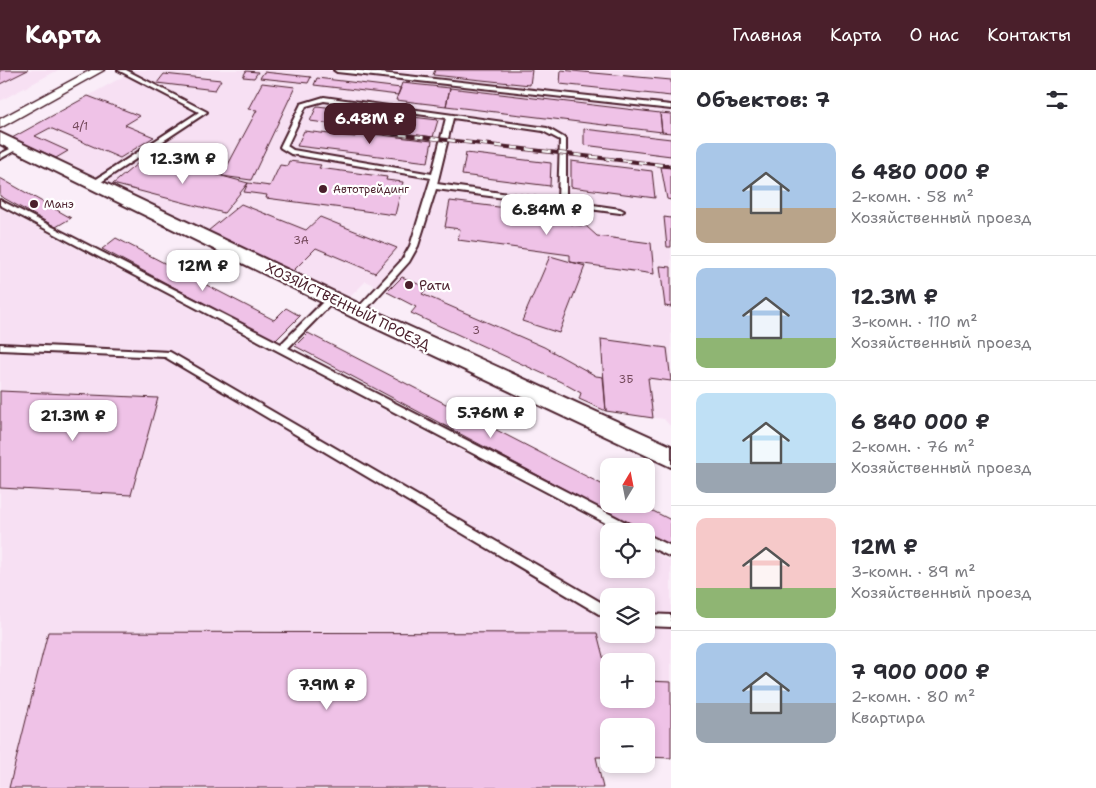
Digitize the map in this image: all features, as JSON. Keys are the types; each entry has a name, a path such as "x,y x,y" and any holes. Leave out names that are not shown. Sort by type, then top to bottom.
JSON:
{"street":[{"path":"0,124 99,70"},
{"name":"ХОЗЯЙСТВЕННЫЙ ПРОЕЗД","path":"9,142 358,312 671,457"}],"lane":[{"path":"95,184 204,112 121,70"},
{"path":"337,70 671,107"},
{"path":"434,176 291,152 283,146 303,104 324,99 545,129 564,139 562,203"},
{"path":"358,312 406,262 414,246 433,186 450,116"},
{"path":"0,157 9,142"},
{"path":"433,186 620,211"},
{"path":"0,202 617,523"},
{"path":"282,349 332,298"},
{"path":"0,347 167,354 600,609"},
{"path":"655,544 671,552"},
{"path":"655,620 671,621"}],"shaded area":[{"path":"0,70 58,70 0,101"},
{"path":"135,70 671,70 671,427 664,419 606,411 579,399 580,393 561,382 411,313 416,307 366,281 350,297 12,138"},
{"path":"0,208 600,524 600,578 655,578 655,553 671,561 671,758 655,757 655,718 600,718 600,758 596,758 603,788 0,788"}],"building":[{"path":"0,70 28,70 0,84"},
{"path":"435,70 532,70 530,85 433,75"},
{"path":"561,70 671,80 671,96 560,84"},
{"path":"246,71 258,72 254,78 243,77"},
{"path":"264,72 311,77 308,83 260,78"},
{"path":"164,74 221,80 215,90 157,83"},
{"path":"317,78 401,88 398,95 314,85"},
{"path":"262,83 295,87 251,180 222,176 257,110 248,109"},
{"path":"402,83 450,88 446,106 396,100"},
{"path":"450,88 660,113 662,132 446,106"},
{"path":"88,96 140,116 125,125 154,137 120,158 50,128 35,136 68,151 56,158 12,138"},
{"path":"317,106 438,120 433,137 310,121"},
{"path":"660,113 671,114 671,133 662,132"},
{"path":"584,129 671,139 671,156 584,145"},
{"path":"304,131 355,137 356,132 432,141 428,162 297,146"},
{"path":"466,153 551,163 550,186 462,175"},
{"path":"144,158 248,183 224,213 113,184"},
{"name":"Автотрейдинг","path":"289,161 321,165 319,168 387,177 386,180 403,182 395,215 266,198 267,195 244,192 248,183 270,186 280,165 287,166"},
{"path":"571,161 652,171 655,198 571,187"},
{"path":"661,167 671,168 671,200 667,199"},
{"path":"0,178 71,218 56,227 0,196"},
{"path":"450,201 571,216 571,224 586,226 597,236 651,243 654,274 570,262 570,255 458,240 460,229 445,227"},
{"path":"241,204 306,230 320,217 397,248 375,273 316,248 293,271 208,231"},
{"path":"664,217 671,218 671,247 667,247"},
{"path":"116,238 274,320 286,308 300,316 275,341 102,249"},
{"path":"550,256 585,266 559,333 522,321"},
{"path":"660,266 671,267 671,307 665,306"},
{"path":"402,277 427,288 422,294 544,347 596,376 603,377 606,411 579,399 581,393 561,382 411,313 416,307 387,292"},
{"path":"308,333 600,483 600,508 295,346"},
{"path":"601,339 667,348 671,381 648,378 653,418 606,411"},
{"path":"0,391 158,398 131,495 0,488"},
{"path":"655,512 671,520 671,546 655,537 655,523 628,523 609,513"},
{"path":"48,632 597,633 602,653 600,653 600,708 655,708 655,681 671,682 671,758 655,757 655,718 600,718 600,757 596,757 603,788 9,788"}],"railway":[{"path":"352,129 671,166"}],"place":[{"name":"Автотрейдинг","path":"323,189"},
{"name":"Манэ","path":"34,204"},
{"name":"Рати","path":"409,285"}]}
